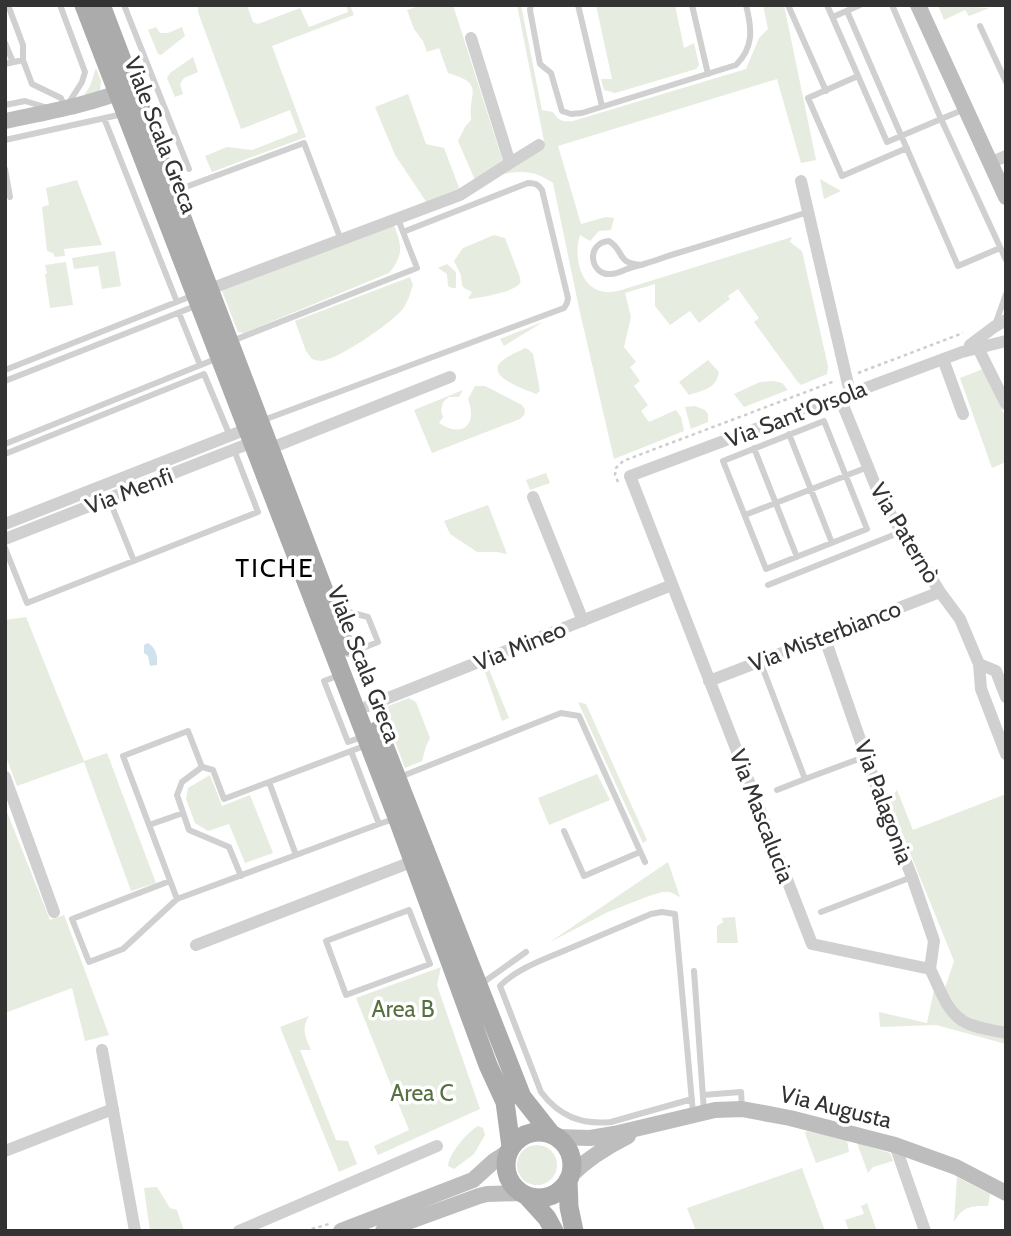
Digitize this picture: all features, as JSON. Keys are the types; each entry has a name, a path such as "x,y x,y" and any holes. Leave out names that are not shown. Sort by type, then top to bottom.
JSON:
{"main road":[{"name":"Viale Scala Greca","path":"101,5 125,90 126,113 225,349 252,435 342,674 362,743 391,781 397,817 414,861 427,926 505,1102 509,1149"},
{"name":"Viale Scala Greca","path":"77,7 125,90 173,191 202,296"},
{"name":"Viale Scala Greca","path":"252,435 335,617 368,706 391,781 479,985 503,1022 522,1097 554,1136"},
{"path":"554,1231 547,1217 512,1184 506,1172 509,1149 529,1133 554,1136 570,1154 569,1207 574,1231"},
{"path":"524,1194 543,1198 558,1192 569,1178"}],"street":[{"path":"918,5 1006,197"},
{"path":"471,38 510,163"},
{"path":"5,121 102,99 125,90"},
{"path":"202,296 341,240 400,225 460,195 539,145"},
{"path":"990,163 1006,156"},
{"name":"Via Paternò","path":"802,181 845,396 868,467 881,499 960,619 979,664 981,689 1006,754"},
{"path":"1006,320 994,327 976,345 1006,404"},
{"name":"Via Sant'Orsola","path":"629,476 976,345 1006,341"},
{"path":"943,359 963,414"},
{"path":"252,435 450,377"},
{"name":"Via Menfi","path":"5,539 233,450 252,435"},
{"name":"Via Menfi","path":"5,524 104,485 252,435"},
{"name":"Via Mascalucia","path":"629,476 812,944 930,969"},
{"path":"104,485 109,499"},
{"path":"533,497 583,621"},
{"name":"Via Mineo","path":"368,706 672,585"},
{"name":"Via Misterbianco","path":"709,681 940,592"},
{"name":"Via Palagonia","path":"824,636 934,941 930,969"},
{"path":"979,664 1001,669 1006,697"},
{"path":"5,777 54,912"},
{"path":"196,945 414,861"},
{"path":"930,969 950,1009 964,1022 1006,1033"},
{"path":"102,1050 135,1231"},
{"path":"483,1171 500,1141 500,1115 488,1065"},
{"name":"Via Augusta","path":"647,1127 696,1109 743,1109 895,1145 956,1167 1006,1193"},
{"path":"5,1152 113,1110"},
{"path":"554,1136 590,1138 613,1128 647,1127"},
{"path":"569,1178 583,1163 606,1147 647,1127"},
{"path":"895,1145 925,1231"},
{"path":"239,1231 437,1146"},
{"path":"341,1231 473,1180 509,1149"},
{"path":"383,1231 479,1196 524,1194"}],"lane":[{"path":"8,5 23,45 23,60 32,85 61,98 61,109"},
{"path":"124,5 189,169"},
{"path":"531,5 540,64 551,73 562,111 570,114 736,65 744,57 750,42 746,5"},
{"path":"578,5 602,106"},
{"path":"692,5 708,74"},
{"path":"788,5 826,91"},
{"path":"827,5 887,142 964,109"},
{"path":"832,17 860,5"},
{"path":"892,5 1006,260"},
{"path":"61,109 82,82 85,72 61,8 77,7"},
{"path":"847,11 958,266 1000,248"},
{"path":"980,26 1006,82"},
{"path":"5,43 9,63 23,60"},
{"path":"858,76 808,98 842,176 907,148"},
{"path":"125,90 153,79"},
{"path":"5,105 25,102 61,109"},
{"path":"5,141 126,113"},
{"path":"104,118 177,302"},
{"path":"173,191 304,143 341,240"},
{"path":"5,169 10,197"},
{"path":"5,444 200,365 225,349 417,268 400,225 528,183 538,185 542,190 568,299 564,308 252,435 204,374 5,454"},
{"path":"642,265 624,261 615,245 609,241 603,241 593,252 596,268 602,273 611,274 642,265 808,212"},
{"path":"994,327 1006,294"},
{"path":"5,370 177,302 202,296"},
{"path":"5,381 179,313 202,296"},
{"path":"179,313 200,365"},
{"path":"824,421 867,529 766,569 723,461 789,434 824,421"},
{"path":"789,434 832,543"},
{"path":"754,448 797,557"},
{"path":"5,548 27,603 258,512 233,450"},
{"path":"745,516 868,467"},
{"path":"109,499 134,561"},
{"path":"768,585 903,531"},
{"path":"335,617 349,612 368,617 378,642 348,654"},
{"path":"760,661 806,779"},
{"path":"391,781 561,713 579,716 645,862"},
{"path":"177,899 123,756 188,732 202,767"},
{"path":"202,767 213,770 224,799 362,743 379,824"},
{"path":"777,790 856,760"},
{"path":"202,767 182,782 177,795 189,830 229,847 241,876"},
{"path":"269,782 296,855"},
{"path":"149,825 183,813"},
{"path":"170,881 72,919 89,962 123,949 177,899 397,817"},
{"path":"564,831 584,876 640,852"},
{"path":"821,912 912,877"},
{"path":"410,910 427,926 430,964 346,995 326,941 410,910"},
{"path":"651,914 676,914 696,1109 613,1128 571,1118 559,1111 541,1092 503,1022 500,986 551,957 651,914"},
{"path":"479,985 526,952"},
{"path":"694,971 703,1095 696,1109"},
{"path":"703,1095 741,1092 743,1109"}],"green space":[{"path":"198,5 247,5 253,22 258,24 300,8 309,27 348,12 346,5 350,5 354,15 272,46 306,137 212,172 205,156 227,147 252,150 298,132 290,110 241,129 198,12"},
{"path":"422,5 453,5 503,162 475,180 458,141 471,120 473,90 467,81 448,73 439,48 427,52 407,10"},
{"path":"517,5 521,5 542,110 553,112 559,119 573,121 746,69 759,38 768,29 763,5 784,5 816,160 801,163 777,79 558,146 581,224 606,217 614,218 611,230 599,231 590,241 580,235 578,261 590,285 606,292 618,291 792,237 790,242 802,251 828,366 827,374 801,385 754,322 759,318 738,289 728,296 730,299 699,323 690,311 670,325 655,306 655,284 625,293 631,317 624,347 636,362 630,367 640,381 634,386 648,405 641,411 649,422 676,410 681,417 684,431 614,459 553,183 528,172 501,174 545,146"},
{"path":"596,5 675,5 684,48 694,43 699,65 696,69 615,93 604,90 601,79 612,79"},
{"path":"938,5 989,8 969,16 965,10 944,20"},
{"path":"156,27 160,33 168,33 182,27 185,36 161,55 158,54 148,30"},
{"path":"193,57 198,72 184,78 180,84 183,94 175,97 167,78"},
{"path":"96,68 101,81 100,91 83,97 90,86"},
{"path":"408,94 426,144 444,148 460,190 427,203 395,155 375,107"},
{"path":"820,179 841,191 824,199"},
{"path":"77,180 102,245 64,249 65,256 55,257 47,251 42,207 49,205 46,188"},
{"path":"394,225 400,250 389,273 244,333 238,332 222,291"},
{"path":"494,235 505,238 520,283 504,292 468,299 472,292 462,285 461,275 454,261 463,248"},
{"path":"115,251 121,286 102,289 98,266 74,269 72,258"},
{"path":"66,262 73,305 50,308 45,265"},
{"path":"447,264 456,272 456,288 448,286 447,274 438,268"},
{"path":"410,277 413,285 409,298 396,316 340,354 322,361 312,359 306,351 295,321"},
{"path":"543,322 504,346 500,339"},
{"path":"525,348 533,354 540,391 536,394 504,379 498,369 504,359"},
{"path":"708,360 719,372 715,382 708,388 689,395 679,382"},
{"path":"983,369 1006,418 1006,462 992,468 960,378"},
{"path":"760,382 782,383 788,390 744,407 734,394"},
{"path":"475,386 485,386 522,405 524,415 520,419 432,453 414,410 463,390 459,397 449,397 443,402 443,417 439,423 461,429 466,427 471,416 468,399"},
{"path":"695,406 705,410 708,422 691,429 685,407"},
{"path":"546,473 550,483 530,490 526,480"},
{"path":"488,505 507,554 477,552 450,534 444,521"},
{"path":"26,617 84,761 107,753 156,883 131,891 84,762 17,786 5,754 5,620"},
{"path":"488,667 509,718 502,721 484,669"},
{"path":"409,698 416,702 430,738 422,761 405,768 384,710"},
{"path":"578,702 586,704 647,840 643,843"},
{"path":"597,774 610,800 549,825 538,798"},
{"path":"210,775 222,806 250,795 273,853 245,863 229,824 208,831 195,823 186,799 188,788"},
{"path":"897,790 913,830 1006,794 1006,1027 971,1020 959,1013 945,988 954,961 889,800"},
{"path":"5,807 50,920 64,915 109,1035 85,1041 72,988 5,1013"},
{"path":"668,862 680,897 670,892 649,896 608,912 550,942"},
{"path":"735,917 738,943 717,943 717,926 723,922 722,918"},
{"path":"441,967 437,985 480,1109 378,1155 374,1146 409,1130 356,998"},
{"path":"934,990 949,1013 1006,1038 1006,1044 936,1025 880,1027 879,1012 927,1023"},
{"path":"309,1016 305,1033 311,1050 300,1050 336,1140 348,1141 357,1164 339,1172 280,1027"},
{"path":"478,1126 483,1128 485,1135 474,1154 454,1169 448,1166 459,1144"},
{"path":"807,1131 847,1140 849,1152 816,1163 805,1133"},
{"path":"857,1143 890,1153 893,1161 873,1167 868,1173"},
{"path":"537,1145 545,1146 551,1151 556,1157 556,1173 551,1179 545,1184 537,1185 529,1184 523,1179 518,1173 517,1165 518,1157 523,1151 529,1146"},
{"path":"802,1168 825,1231 696,1231 687,1208"},
{"path":"957,1177 990,1194 988,1206 968,1208 954,1222"},
{"path":"157,1187 170,1208 177,1210 184,1231 150,1231 144,1188"},
{"path":"867,1203 877,1231 849,1231 845,1220 864,1214 861,1206"}],"water":[{"path":"148,643 156,652 157,665 150,666 148,656 144,653 144,645"}],"district":[{"name":"TICHE","path":"275,568"}],"park label":[{"name":"Area B","path":"403,1009"},
{"name":"Area C","path":"422,1093"}]}
